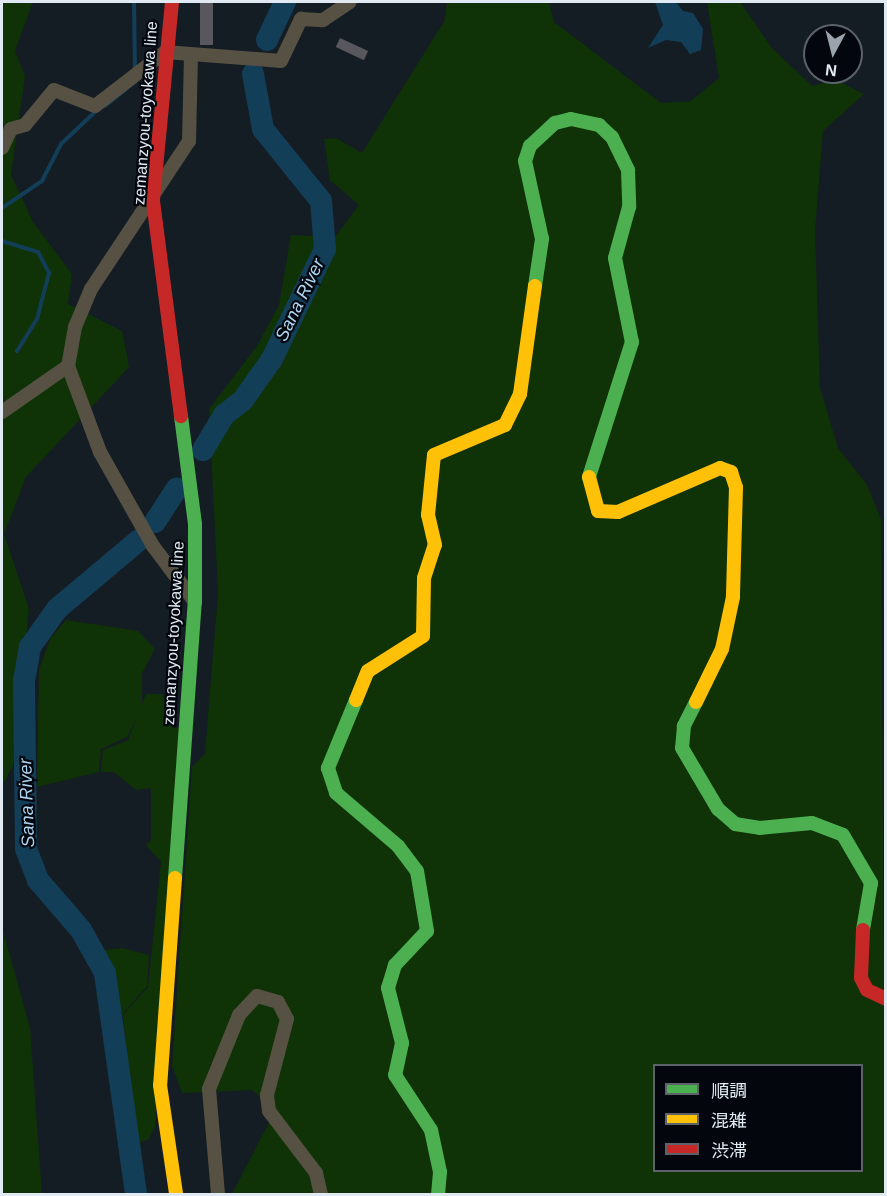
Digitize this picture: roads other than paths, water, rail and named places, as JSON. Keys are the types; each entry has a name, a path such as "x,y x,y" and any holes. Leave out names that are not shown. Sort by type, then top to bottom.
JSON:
{"street":[{"name":"zemanzyou-toyokawa line","path":"172,2 165,52 153,201 195,524 195,602 160,1085 176,1194"},
{"path":"2,148 10,129 26,125 54,90 95,106 165,52 281,61 301,19 323,20 350,2"},
{"path":"191,54 189,141 153,201 91,289 75,327 68,366 100,452 153,546 195,602"},
{"path":"438,1194 440,1172 431,1130 395,1075 402,1043 388,988 395,965 427,931 417,871 398,846 336,793 328,768 368,671 423,636 424,578 435,545 428,515 434,455 505,425 519,394 542,239 525,161 531,146 555,123 570,119 599,125 612,136 628,170 629,207 615,258 632,342 588,472 592,503 598,511 618,512 720,468 731,472 736,487 733,597 722,648 684,726 682,748 718,809 735,824 760,828 812,823 843,835 871,883 858,960 861,978 867,990 885,999"},
{"path":"2,412 68,366"},
{"path":"218,1194 209,1089 239,1015 258,996 278,1002 287,1019 267,1095 269,1110 316,1173 321,1194"}],"water":[{"path":"655,2 676,2 683,11 693,13 703,29 701,50 690,54 681,42 666,40 648,48 663,25"}],"waterway":[{"path":"134,2 135,70"},
{"name":"Sana River","path":"267,40 285,2"},
{"name":"Sana River","path":"203,450 224,415 243,400 272,359 325,249 321,201 263,129 253,74"},
{"path":"105,106 136,81"},
{"path":"2,208 42,181 61,144 96,111"},
{"path":"2,241 38,252 49,273 37,319 17,351"},
{"name":"Sana River","path":"155,522 177,488"},
{"name":"Sana River","path":"136,1194 105,973 81,930 38,880 26,849 24,681 30,647 57,609 139,540"}]}
